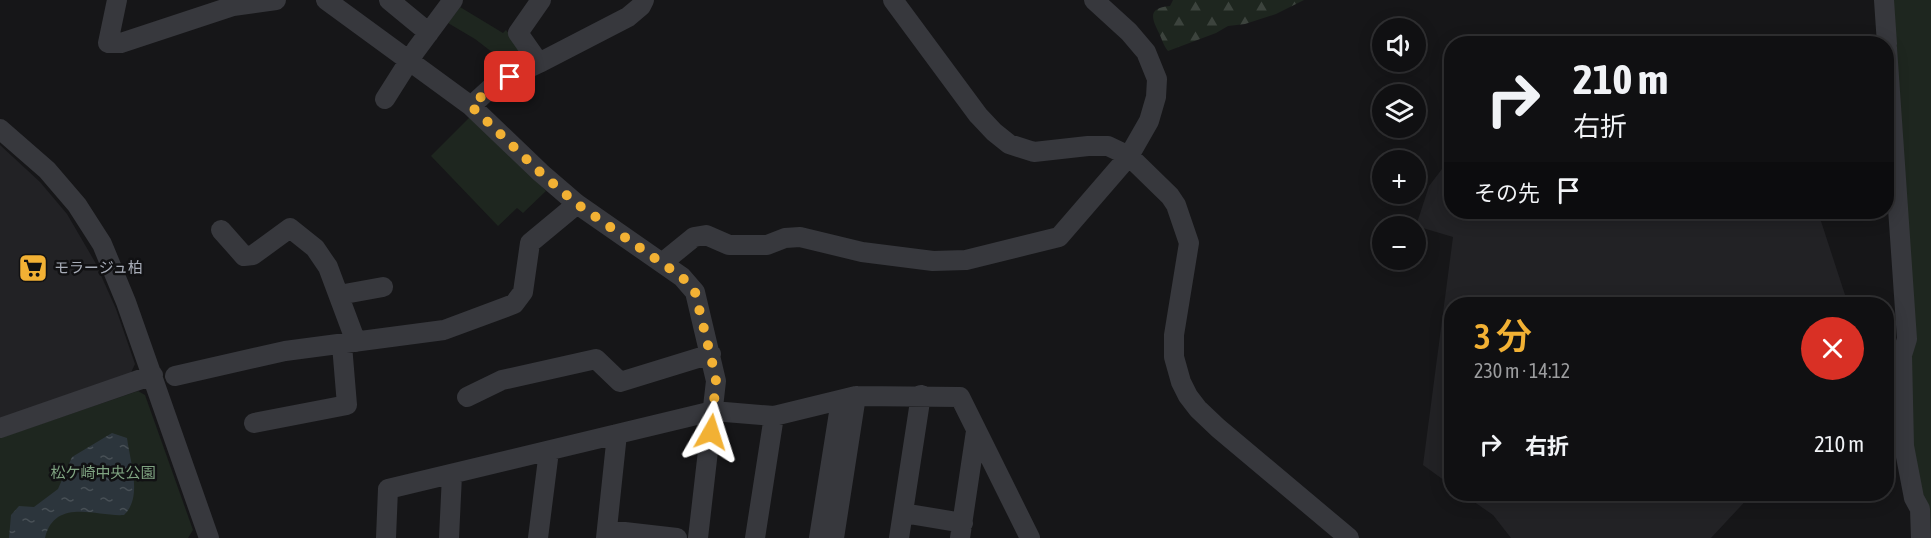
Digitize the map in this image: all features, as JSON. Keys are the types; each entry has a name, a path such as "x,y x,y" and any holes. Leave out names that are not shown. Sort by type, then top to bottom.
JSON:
{"street":[{"path":"117,0 108,43 121,43 233,6 276,0"},
{"path":"326,0 471,106 577,204 682,277 695,292 716,381 698,538"},
{"path":"389,0 429,33"},
{"path":"385,99 411,62 416,50 453,0"},
{"path":"540,63 518,33 541,0"},
{"path":"471,106 495,84 628,17 641,6 644,0"},
{"path":"893,0 978,115 994,132 1010,144 1034,152 1108,146 1129,156 1170,196 1176,205 1189,243 1174,335 1174,357 1181,382 1188,396 1218,428 1348,538"},
{"path":"662,263 694,237 706,235 729,245 768,245 785,238 800,237 862,252 933,261 966,260 1059,237 1129,156 1149,121 1156,97 1157,79 1146,52 1136,38 1094,0"},
{"path":"1884,0 1886,36"},
{"path":"0,129 47,170 84,215 102,244 153,375 209,538"},
{"path":"1894,144 1908,339 1902,355 1904,446 1914,498 1920,509 1921,538"},
{"path":"175,376 285,351 444,330 514,304 523,292 530,243 577,204"},
{"path":"221,230 244,256 253,255 290,228 315,248 328,267 339,295 349,343 347,405 254,423"},
{"path":"339,295 383,288"},
{"path":"467,397 502,380 596,359 620,382 711,354"},
{"path":"0,428 153,375"},
{"path":"899,538 921,395"},
{"path":"386,538 387,489 713,411 774,416 848,398 921,395 960,397 1030,538"},
{"path":"819,538 848,398"},
{"path":"834,538 848,398"},
{"path":"755,538 774,416"},
{"path":"903,513 962,530 976,431"},
{"path":"617,434 607,534 677,538"},
{"path":"538,538 549,451"},
{"path":"448,538 452,475"}],"shaded area":[{"path":"0,145 40,182 67,214 95,262 116,309 135,364 129,377 0,421"},
{"path":"1442,169 1444,169 1444,219 1820,219 1846,297 1445,297 1453,237 1426,229 1426,216 1419,216 1423,204 1426,204 1429,186"},
{"path":"1444,305 1444,480 1423,465"},
{"path":"1473,501 1745,501 1711,538 1511,538 1493,515"}],"green space":[{"path":"1173,0 1304,0 1276,14 1245,24 1228,26 1216,33 1168,51 1154,22 1153,14 1158,9 1170,6"},
{"path":"1889,0 1931,0 1931,538 1926,538 1910,451 1894,107 1894,36 1891,36"},
{"path":"460,7 503,33 506,30 527,55 526,62 514,69 475,39 448,23"},
{"path":"473,114 546,191 523,213 517,208 498,226 431,156"},
{"name":"松ケ崎中央公園","path":"138,391 145,395 193,530 188,538 0,538 0,438"}],"water":[{"path":"112,433 127,438 134,479 133,499 124,515 90,512 67,513 58,517 50,525 45,538 9,538 11,515 19,506 34,507 58,489 72,457"}],"place":[{"name":"モラージュ柏","path":"33,268"}],"route":[{"path":"510,77 495,84 471,106 577,204 682,277 695,292 716,381 711,432"}]}
